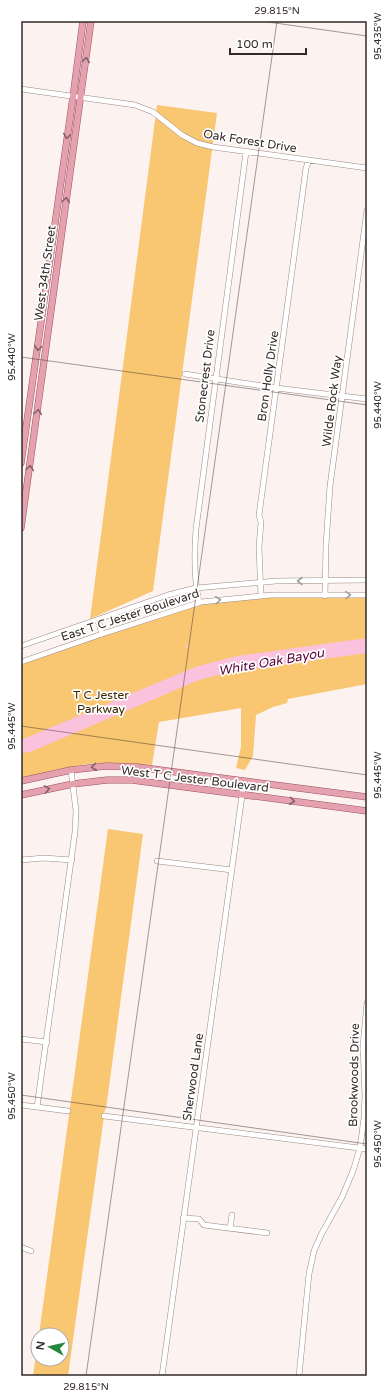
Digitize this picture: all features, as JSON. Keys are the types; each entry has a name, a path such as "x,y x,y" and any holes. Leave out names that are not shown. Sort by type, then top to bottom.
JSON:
{"main road":[{"name":"West 34th Street","path":"21,463 73,97 82,21"},
{"name":"West 34th Street","path":"21,528 42,385 91,21"},
{"path":"42,320 50,321"},
{"path":"32,384 42,385"},
{"name":"West T C Jester Boulevard","path":"21,781 70,770 106,766 137,767 367,797"},
{"name":"West T C Jester Boulevard","path":"21,795 73,784 107,780 132,780 367,811"}],"street":[{"name":"Oak Forest Drive","path":"21,89 135,105 153,112 182,135 197,143 213,147 367,168"},
{"name":"Stonecrest Drive","path":"199,602 196,588 194,555 196,529 246,152"},
{"name":"Bron Holly Drive","path":"261,596 259,547 261,522 259,515 306,168 309,160"},
{"name":"Wilde Rock Way","path":"324,596 330,486 367,210"},
{"path":"185,374 276,388 367,399"},
{"path":"22,450 32,451"},
{"name":"East T C Jester Boulevard","path":"21,646 168,595 196,588 260,581 367,580"},
{"name":"East T C Jester Boulevard","path":"21,662 199,602 261,596 367,595"},
{"path":"98,620 102,634"},
{"path":"38,1107 75,832 76,811 70,770"},
{"name":"Sherwood Lane","path":"162,1376 244,781"},
{"path":"21,860 44,858 72,860"},
{"path":"157,861 232,870"},
{"name":"Brookwoods Drive","path":"299,1376 309,1274 314,1251 342,1197 353,1171 360,1148 366,1096 363,1046 367,1003"},
{"path":"21,1039 47,1042"},
{"path":"21,1105 68,1111"},
{"path":"104,1116 367,1149"},
{"path":"230,1228 232,1215"},
{"path":"184,1218 199,1219 204,1225 267,1233"},
{"path":"21,1247 30,1250"}],"green space":[{"path":"157,105 217,113 153,591 90,619"},
{"name":"T C Jester Parkway","path":"367,597 367,684 288,699 287,703 273,707 256,715 253,756 245,770 236,768 241,747 241,708 159,722 152,765 120,763 88,764 62,768 21,778 21,665 161,615 203,604 261,598"},
{"path":"108,829 143,834 70,1362 70,1327 40,1327"},
{"path":"34,1367 69,1367 68,1376 33,1376"}],"water":[{"name":"White Oak Bayou","path":"367,638 367,653 231,672 199,680 30,752 21,753 21,740 195,667 237,656"}]}
